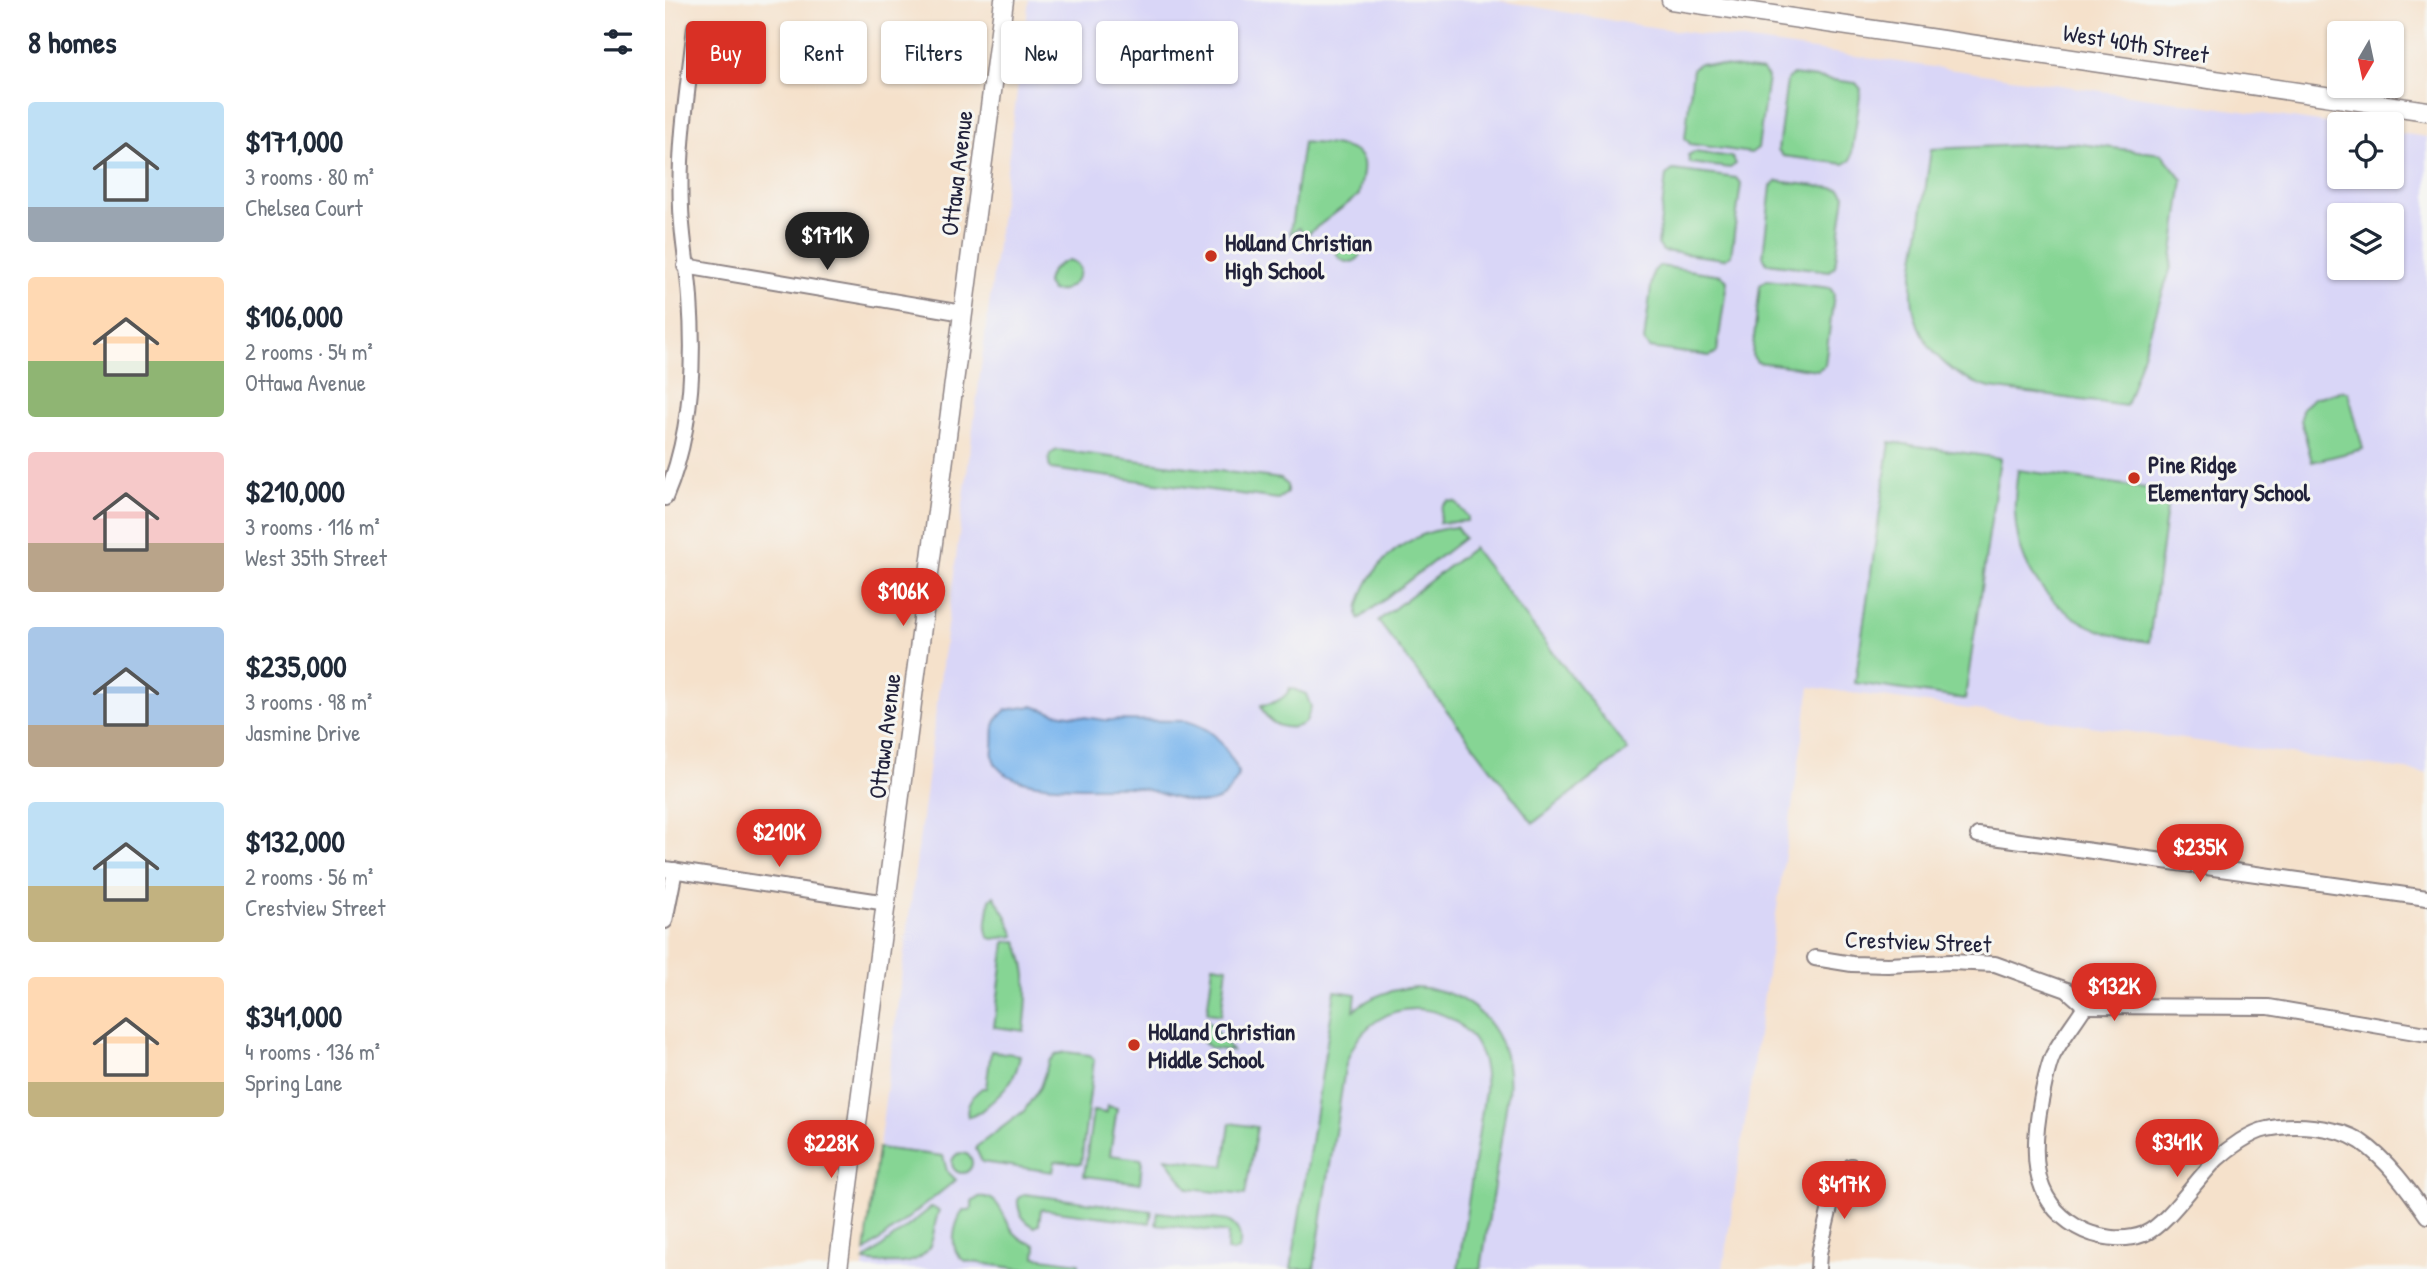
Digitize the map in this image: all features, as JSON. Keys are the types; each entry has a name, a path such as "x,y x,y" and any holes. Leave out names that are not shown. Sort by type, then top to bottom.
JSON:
{"street":[{"name":"Ottawa Avenue","path":"838,1269 1004,0"},
{"name":"West 40th Street","path":"1671,0 2427,111"},
{"path":"665,498 680,453 692,373 690,295 681,210 681,137 688,84"},
{"path":"685,265 963,313"},
{"path":"1978,835 2427,898"},
{"path":"665,921 670,870 887,903"},
{"name":"Crestview Street","path":"1815,958 1852,964 1962,961 1995,964 2067,990 2085,1006"},
{"path":"2427,1034 2269,1007 2085,1006 2053,1055 2043,1092 2034,1157 2048,1202 2069,1222 2091,1235 2120,1238 2145,1234 2172,1211 2218,1158 2243,1140 2265,1129 2294,1126 2341,1133 2359,1141 2389,1168 2427,1216"},
{"path":"1818,1269 1821,1242 1833,1195 1851,1166"}],"shaded area":[{"path":"1029,0 1497,0 1631,24 2327,123 2327,189 2404,189 2404,134 2427,137 2427,773 1810,687 1723,1269 863,1269 1018,84 1082,84 1082,21 1026,21"}],"green space":[{"path":"1700,63 1763,71 1768,77 1758,148 1751,153 1690,144 1685,138 1693,68"},
{"path":"1793,75 1856,83 1861,89 1851,160 1844,164 1783,156 1778,150 1787,80"},
{"path":"1303,142 1346,148 1354,151 1363,162 1359,195 1305,236 1299,228 1290,234"},
{"path":"2072,143 2162,154 2183,180 2171,267 2126,406 1990,388 1974,382 1960,375 1936,354 1926,341 1914,312 1913,272 1931,149"},
{"path":"1694,152 1732,157 1736,164 1730,168 1690,163 1688,155"},
{"path":"1673,170 1736,178 1741,184 1731,255 1724,259 1663,251 1658,244 1666,175"},
{"path":"1777,181 1840,189 1845,195 1835,266 1829,271 1767,263 1763,256 1771,186"},
{"path":"1349,236 1358,240 1362,249 1358,258 1349,262 1340,258 1336,249 1340,240"},
{"path":"1069,260 1079,268 1077,279 1066,289 1052,291 1047,284 1049,275 1057,266"},
{"path":"1659,266 1722,275 1727,281 1717,352 1710,356 1649,348 1644,341 1653,272"},
{"path":"1767,280 1830,288 1834,294 1825,365 1818,370 1757,362 1752,355 1760,285"},
{"path":"2348,391 2363,449 2312,462 2301,420 2302,408 2314,398"},
{"path":"1890,442 2000,458 1965,699 1855,683"},
{"path":"1057,450 1281,479 1287,485 1287,493 1278,499 1051,469 1050,454"},
{"path":"2018,470 2159,490 2168,501 2149,642 2098,630 2056,603 2040,585 2027,564 2019,540 2015,508"},
{"path":"1448,501 1456,502 1468,517 1467,521 1439,523 1442,507"},
{"path":"1456,527 1464,538 1359,619 1358,609 1363,593 1370,579 1389,556 1413,539 1441,529"},
{"path":"1473,548 1628,750 1533,823 1378,621"},
{"path":"1290,688 1306,694 1311,707 1306,722 1299,726 1286,727 1268,718 1261,705 1279,700"},
{"path":"994,896 1015,936 993,939 988,937 986,929 990,899"},
{"path":"1017,941 1027,986 1024,1031 994,1027 1005,942"},
{"path":"1213,965 1227,967 1221,1015 1207,1013"},
{"path":"1416,987 1437,990 1473,1007 1497,1035 1504,1053 1508,1095 1481,1269 1458,1269 1485,1091 1482,1059 1469,1035 1450,1018 1427,1010 1402,1011 1378,1020 1358,1039 1345,1068 1314,1269 1291,1269 1335,991 1356,994 1354,1010 1383,994"},
{"path":"1206,1019 1232,1051 1211,1048 1203,1041"},
{"path":"991,1051 1020,1055 1016,1071 999,1095 974,1116 968,1117 970,1101 982,1088 986,1088"},
{"path":"1066,1052 1089,1055 1094,1060 1081,1164 1055,1161 1053,1172 982,1162 976,1147 1024,1111 1040,1087 1049,1061 1057,1054"},
{"path":"1107,1106 1117,1108 1110,1155 1142,1159 1140,1183 1084,1176 1093,1111 1106,1113"},
{"path":"1230,1123 1257,1127 1245,1195 1188,1189 1166,1158 1224,1166"},
{"path":"878,1148 943,1156 947,1171 956,1180 865,1252"},
{"path":"958,1153 966,1153 972,1163 966,1173 958,1173 952,1167 952,1159"},
{"path":"1025,1194 1152,1211 1150,1223 1041,1209 1039,1224 1035,1227 1024,1219 1020,1211 1018,1198"},
{"path":"979,1197 995,1202 1015,1233 1034,1244 1035,1257 1079,1263 1078,1269 1021,1269 965,1261 959,1257 954,1244 957,1223 963,1210 972,1208 972,1202"},
{"path":"932,1207 939,1211 931,1243 920,1257 903,1263 864,1261"},
{"path":"1158,1212 1228,1221 1239,1233 1239,1249 1233,1252 1227,1250 1228,1233 1156,1224"}],"water":[{"path":"1032,706 1056,713 1104,720 1186,721 1195,724 1219,740 1236,765 1237,778 1222,798 1198,803 1131,787 1048,786 1025,782 1007,775 995,764 994,727 997,719 1006,710"}],"place":[{"name":"Holland Christian High School","path":"1211,256"},
{"name":"Pine Ridge Elementary School","path":"2134,478"},
{"name":"Holland Christian Middle School","path":"1134,1045"}]}
